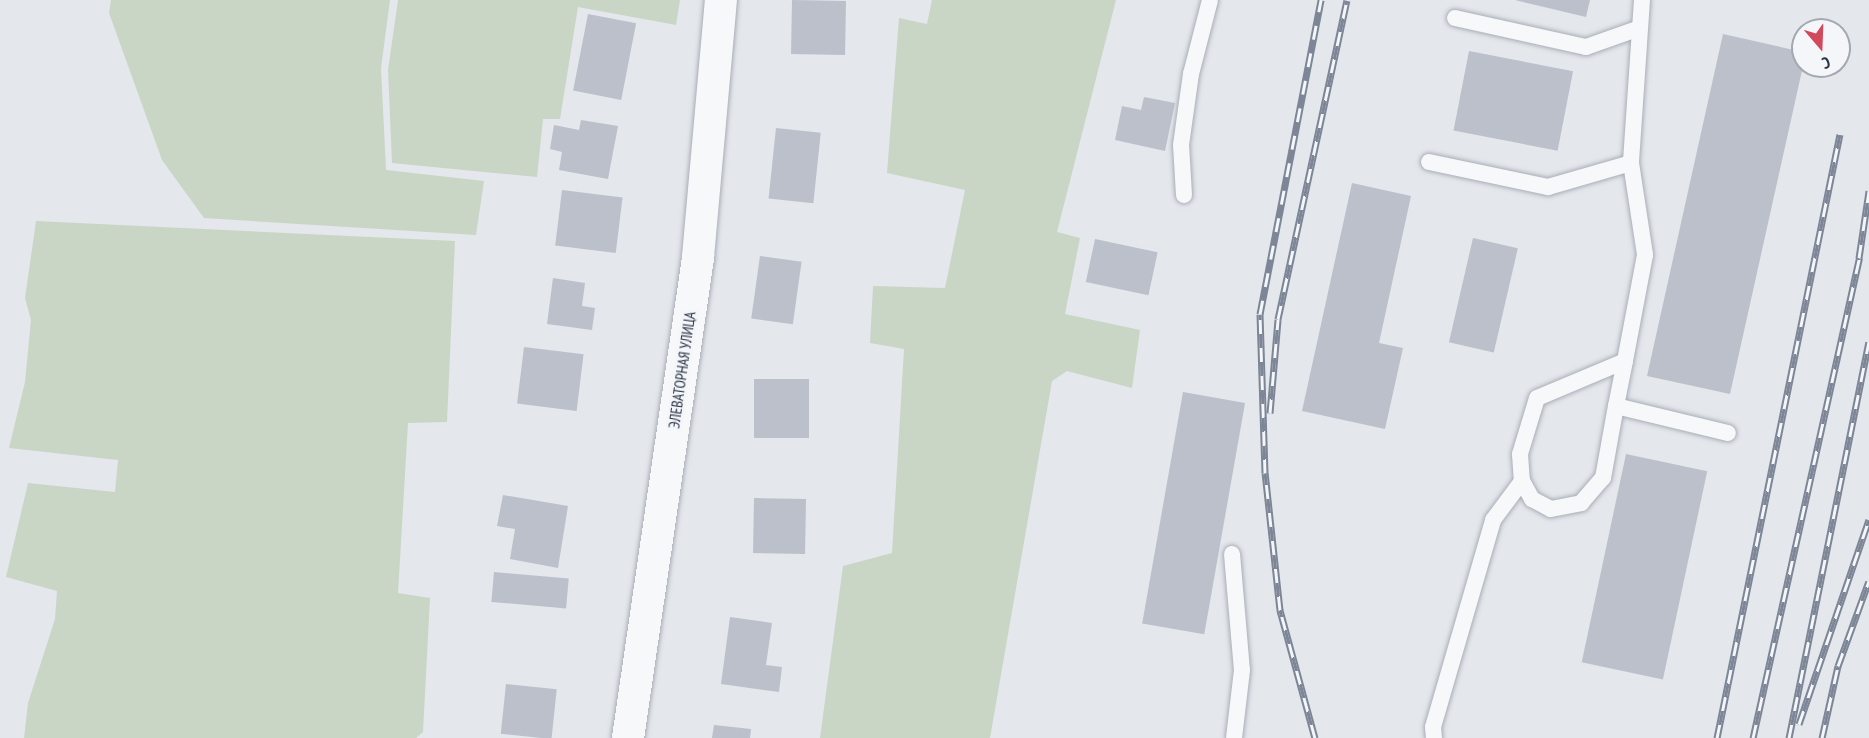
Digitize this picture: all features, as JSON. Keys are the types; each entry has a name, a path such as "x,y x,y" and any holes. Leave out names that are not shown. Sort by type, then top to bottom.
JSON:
{"street":[{"name":"ЭЛЕВАТОРНАЯ УЛИЦА","path":"628,738 698,257 722,0"}],"lane":[{"path":"1184,195 1181,145 1191,74 1210,0"},
{"path":"1625,361 1537,398 1520,454 1522,481 1532,499 1551,509 1581,504 1603,478 1645,255 1631,163 1642,0"},
{"path":"1455,18 1586,48 1640,28"},
{"path":"1429,162 1548,187 1631,163"},
{"path":"1616,406 1728,433"},
{"path":"1434,738 1433,727 1493,520 1522,481"},
{"path":"1232,554 1242,670 1234,738"}],"green space":[{"path":"111,0 390,0 381,68 386,170 484,181 476,235 204,218 162,160 109,13"},
{"path":"398,0 680,0 676,25 578,7 560,119 543,119 537,177 392,163 388,70"},
{"path":"932,0 1116,0 1057,232 1080,238 1065,314 1140,330 1132,388 1067,371 1052,381 990,738 820,738 843,566 892,553 904,349 870,343 873,286 945,288 965,190 887,173 899,18 927,24"},
{"path":"36,221 455,241 447,422 408,423 398,593 430,598 423,732 416,738 24,738 28,703 55,619 57,591 6,577 28,483 115,492 118,460 9,448 25,382 31,320 25,298"}],"building":[{"path":"792,0 846,1 845,55 791,54"},
{"path":"1515,0 1590,0 1586,17"},
{"path":"588,14 636,23 621,100 573,91"},
{"path":"1723,34 1791,49 1791,78 1800,78 1730,394 1647,376"},
{"path":"1469,51 1573,71 1558,151 1454,131"},
{"path":"1144,97 1175,103 1165,151 1115,140 1122,106 1141,110"},
{"path":"581,120 618,126 608,179 559,170 562,152 550,149 554,125 579,130"},
{"path":"776,128 821,133 813,203 769,199"},
{"path":"1352,183 1411,196 1379,343 1403,348 1385,429 1302,411"},
{"path":"562,190 623,197 616,253 555,246"},
{"path":"1473,238 1518,248 1494,353 1449,342"},
{"path":"1095,239 1158,252 1148,295 1086,282"},
{"path":"760,256 802,262 793,324 751,318"},
{"path":"553,278 585,283 582,306 595,308 592,330 547,324"},
{"path":"524,347 584,354 577,411 517,404"},
{"path":"754,379 809,379 809,438 754,438"},
{"path":"1183,392 1245,403 1204,634 1142,623"},
{"path":"1626,454 1707,471 1663,680 1582,662"},
{"path":"503,495 568,506 558,568 510,559 515,529 497,526"},
{"path":"754,498 806,499 805,554 753,553"},
{"path":"494,572 569,579 566,608 491,602"},
{"path":"730,617 772,623 766,665 782,667 779,692 721,684"},
{"path":"506,684 557,689 552,738 501,734"},
{"path":"714,725 751,729 750,738 712,738"}],"railway":[{"path":"1315,738 1280,610 1265,473 1260,314 1321,0"},
{"path":"1270,413 1278,319 1347,0"},
{"path":"1717,738 1840,134"},
{"path":"1753,738 1859,258 1869,191"},
{"path":"1789,738 1869,342"},
{"path":"1799,724 1869,520"},
{"path":"1822,738 1838,666 1869,581"}]}
